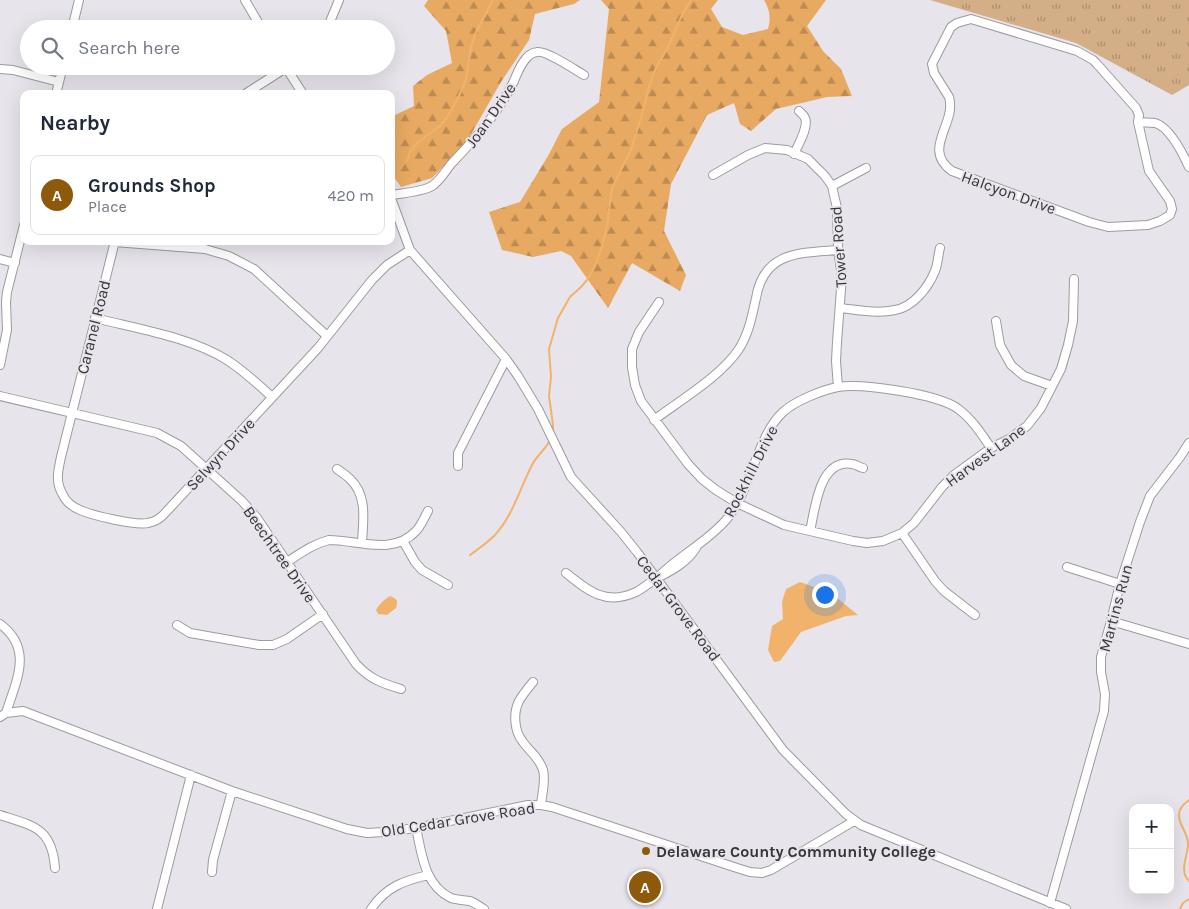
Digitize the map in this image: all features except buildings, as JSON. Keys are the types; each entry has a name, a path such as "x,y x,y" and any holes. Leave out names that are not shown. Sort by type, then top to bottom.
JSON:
{"street":[{"path":"74,20 79,0"},
{"path":"245,0 257,20"},
{"path":"331,20 340,0"},
{"name":"Halcyon Drive","path":"971,19 1077,51 1093,60 1136,108 1139,115 1138,122 1149,171 1170,201 1172,209 1170,215 1148,225 1108,227 1089,222 952,172 947,168 941,160 939,146 949,114 951,100 934,73 932,64 951,27 971,19"},
{"name":"Joan Drive","path":"395,195 424,189 435,184 452,163 465,151 495,113 530,54 535,52 545,53 584,75"},
{"path":"0,69 20,72"},
{"path":"32,75 59,82"},
{"path":"57,90 61,75"},
{"path":"251,90 275,75"},
{"path":"292,75 301,90"},
{"path":"794,154 806,129 805,118 800,111"},
{"path":"1138,122 1156,123 1164,128 1174,140 1189,168"},
{"name":"Tower Road","path":"713,175 766,148 787,150 808,159 826,176 832,186 837,208 838,250 842,276 836,361 838,387"},
{"path":"832,186 866,168"},
{"name":"Cedar Grove Road","path":"395,207 410,250 506,359 538,409 571,477 621,532 657,578 783,750 854,821 1066,909"},
{"path":"0,365 7,330 7,292 20,240"},
{"name":"Caranel Road","path":"72,412 113,245"},
{"path":"153,245 205,249 229,256 254,269 327,336"},
{"path":"840,308 879,312 896,310 909,304 919,296 936,271 940,248"},
{"name":"Selwyn Drive","path":"72,412 57,476 62,495 74,507 82,511 132,524 149,523 162,516 207,469 327,336 372,280 387,265 410,250"},
{"path":"654,420 713,376 738,349 746,337 752,321 760,284 772,265 782,258 798,253 838,250"},
{"path":"0,259 14,263"},
{"name":"Harvest Lane","path":"659,302 639,332 632,349 634,385 641,401 688,464 716,490 737,503 784,525 867,543 883,541 902,533 914,523 942,486 954,475 991,448 1009,439 1027,426 1041,408 1061,369 1073,321 1074,279"},
{"path":"95,318 173,338 210,351 244,372 272,397"},
{"path":"996,321 1000,345 1011,365 1024,376 1052,386"},
{"path":"458,466 458,453 506,359"},
{"name":"Rockhill Drive","path":"566,572 591,592 613,597 638,591 671,571 691,556 697,546 716,531 728,518 751,475 772,426 783,413 797,402 838,387 881,388 941,401 955,407 973,422 991,448"},
{"name":"Beechtree Drive","path":"0,396 157,433 181,446 250,509 356,664 365,674 401,689"},
{"name":"Martins Run","path":"1050,903 1104,711 1105,694 1101,672 1101,657 1120,584 1150,496 1189,443"},
{"path":"810,531 820,488 828,473 842,464 851,464 863,468"},
{"path":"337,469 350,479 362,500 364,510 362,543"},
{"path":"287,562 320,542 339,540 387,545 403,541 417,530 428,511"},
{"path":"902,533 944,591 975,615"},
{"path":"403,541 422,570 448,585"},
{"path":"1067,567 1120,584"},
{"path":"177,625 190,633 259,645 273,645 287,639 322,614"},
{"path":"1111,621 1189,644"},
{"path":"0,624 10,632 18,645 21,661 3,715"},
{"path":"533,682 519,701 516,710 516,725 519,737 535,754 543,770 544,784 541,804"},
{"name":"Old Cedar Grove Road","path":"3,715 23,711 232,791 359,832 374,833 416,828 522,806 541,804 737,868 762,873 779,866 854,821"},
{"path":"157,909 191,775"},
{"path":"212,872 213,860 232,791"},
{"path":"0,815 34,826 40,830 51,847 55,868"},
{"path":"416,828 428,875 435,886 443,894 453,899 470,901 484,909"},
{"path":"371,909 380,897 393,887 428,875"}],"green space":[{"path":"428,0 580,0 574,4 535,14 529,40 501,82 466,143 432,178 401,187 395,179 395,115 414,106 413,86 427,75 452,63 446,31 424,6"},
{"path":"601,0 718,0 711,9 722,27 743,35 768,29 769,14 764,0 826,0 807,26 823,51 841,69 852,96 827,97 776,109 751,131 740,124 734,103 707,115 671,184 664,231 686,275 680,291 632,263 608,308 571,256 561,251 533,257 502,250 489,212 520,202 562,129 599,102 609,9"},
{"path":"930,0 1189,0 1189,85 1172,95 1076,43"}],"shaded area":[{"path":"800,582 831,593 858,615 846,616 801,632 780,661 774,662 768,650 772,626 783,619 782,602 786,589"},
{"path":"390,596 397,600 396,608 387,615 378,614 376,610"}],"waterway":[{"path":"407,161 410,152 417,143 440,126 446,119 458,98 466,79 475,34 493,0"},
{"path":"553,431 549,396 551,377 549,349 558,318 570,297 587,280 595,266 607,226 612,188 631,150 655,70 691,0"},
{"path":"470,555 491,539 501,528 532,465 550,440"},
{"path":"1189,800 1179,811 1179,820 1188,841 1184,873 1189,881"},
{"path":"1180,909 1183,903 1189,899"}],"place":[{"name":"Delaware County Community College","path":"646,851"},
{"name":"Grounds Shop","path":"645,887"}]}
